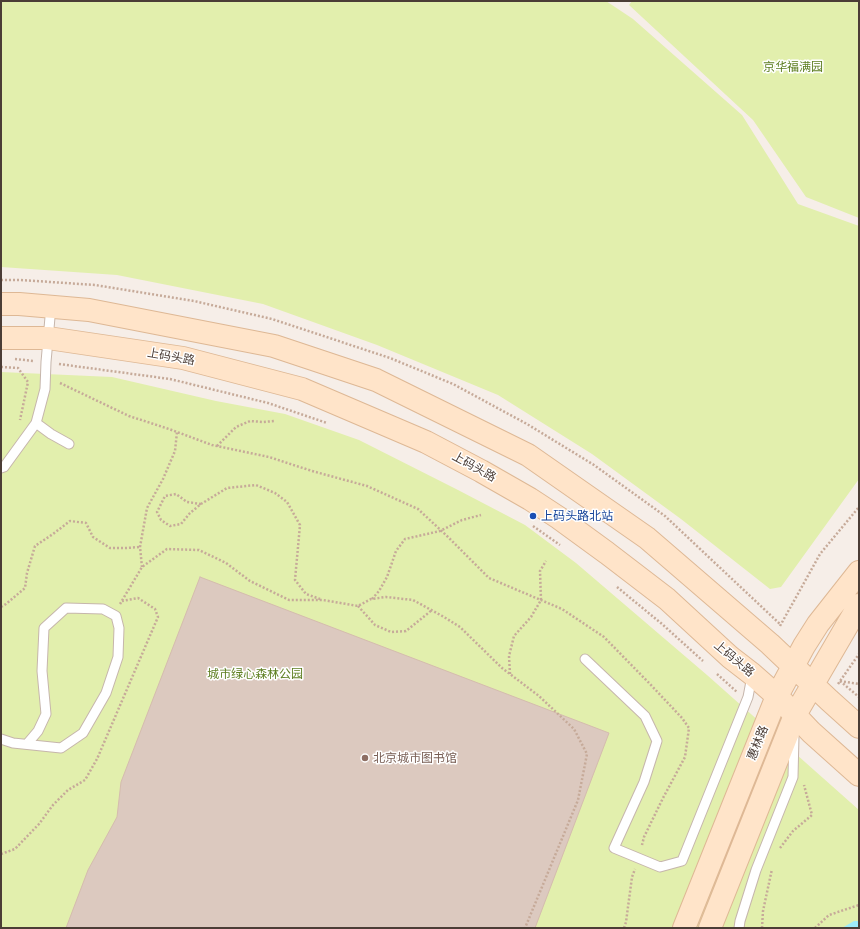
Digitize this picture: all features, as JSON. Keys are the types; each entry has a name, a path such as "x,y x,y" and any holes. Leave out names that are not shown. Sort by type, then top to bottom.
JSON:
{"main road":[{"path":"1,304 52,306 89,310 274,346 376,380 528,455 647,538 770,644 859,727"},
{"name":"上码头路","path":"1,338 48,338 183,358 302,389 426,442 530,499 607,553 667,599 730,657 777,696 811,732 859,775"},
{"name":"惠林路","path":"684,928 777,696 818,624 859,572"},
{"name":"惠林路","path":"710,928 795,715 859,605"}],"lane":[{"path":"1,468 4,467 36,423 45,389 48,338 52,306"},
{"path":"36,423 51,434 69,444"},
{"path":"1,740 13,743 60,748 83,733 106,693 118,657 119,628 116,616 114,614 103,609 66,608 44,628 42,671 46,714 38,731 27,744"},
{"path":"586,659 645,716 657,741 644,782 614,848 660,867 682,861 748,697 752,674"},
{"path":"740,928 740,921 756,870 793,777 795,715"}],"path":[{"name":"上码头路","path":"12,359 72,365 170,379 268,403 331,424"},
{"path":"1,367 18,368 28,382 21,419 17,426"},
{"path":"60,383 129,416 177,432 212,446 269,457 312,471 367,486 418,509 489,578 562,609 604,637 655,689 682,718 689,728 685,757 644,837 632,877 624,928"},
{"path":"217,446 236,427 250,421 275,421"},
{"path":"142,567 140,547 147,508 163,479 175,451 177,432"},
{"path":"201,504 187,502 176,494 165,496 157,512 160,520 170,526 181,524 190,513 201,504 227,488 256,485 275,493 286,502 300,525 295,580 306,594 323,600 358,606 372,599 386,597 413,600 460,628 502,668 539,696 574,729 587,754 578,800 525,928"},
{"path":"770,644 820,554 859,507"},
{"path":"372,599 379,591 387,577 396,551 405,540 440,531 462,520 481,515"},
{"path":"1,607 25,588 27,573 35,546 70,521 86,523 93,537 110,548 140,547"},
{"path":"529,524 561,546"},
{"path":"114,614 142,567 167,549 199,550 226,563 250,581 288,600 323,600"},
{"path":"510,674 509,656 514,636 531,617 541,600 540,571 546,561"},
{"name":"上码头路","path":"615,586 662,624 703,661"},
{"path":"358,606 376,625 391,632 406,631 432,610"},
{"name":"上码头路","path":"715,672 746,701"},
{"path":"840,681 859,684"},
{"path":"778,851 793,831 812,815 803,780"},
{"path":"762,928 763,911 773,866"},
{"path":"815,928 829,914 859,905"}],"green space":[{"path":"1,1 606,1 633,19 742,115 798,204 859,226 859,479 781,587 770,589 681,519 592,454 498,395 377,345 263,304 117,275 1,267"},
{"name":"京华福满园","path":"632,1 859,1 859,218 806,197 753,120 629,5"},
{"name":"城市绿心森林公园","path":"1,372 112,377 216,401 285,414 359,440 525,525 576,563 707,675 859,810 859,928 1,928"}],"water":[{"path":"854,921 859,921 859,928 842,928"}],"building":[{"name":"北京城市图书馆","path":"200,577 609,733 535,928 66,928 88,870 117,817 121,782"}],"place":[{"name":"上码头路北站","path":"533,516"},
{"name":"北京城市图书馆","path":"365,758"}]}
